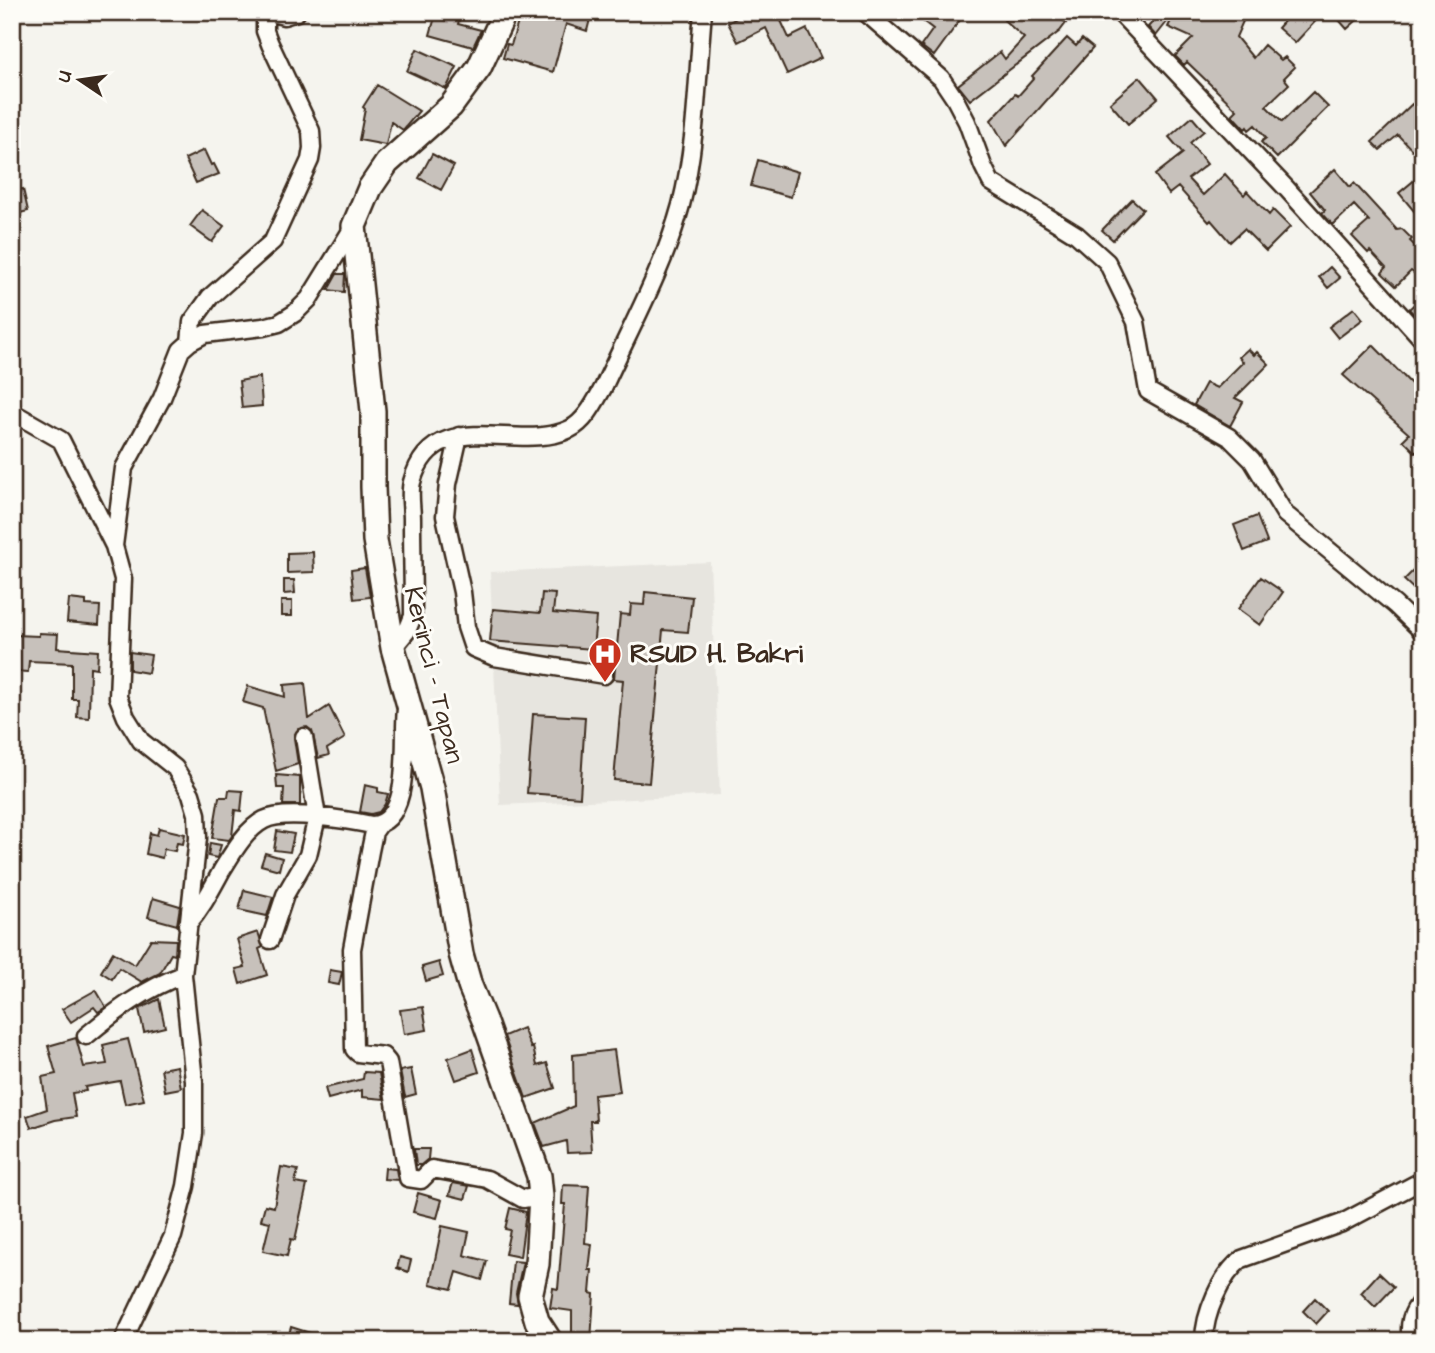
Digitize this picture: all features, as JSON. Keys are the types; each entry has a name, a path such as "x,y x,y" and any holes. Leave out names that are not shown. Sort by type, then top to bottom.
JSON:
{"highway":[{"name":"Kerinci - Tapan","path":"505,12 479,68 451,106 387,163 370,188 354,226 373,411 375,540 393,648 432,788 461,954 470,986 539,1176 541,1196 537,1264 530,1296 538,1331 550,1341"}],"street":[{"path":"190,342 192,322 210,297 273,241 310,160 311,131 265,31 266,12 284,16 297,12"},
{"path":"393,648 407,631 413,615 412,484 426,453 437,443 459,436 553,435 573,429 590,410 603,388 669,243 681,204 692,139 703,12"},
{"path":"865,12 941,78 956,99 991,182 1077,235 1107,262 1136,322 1148,391 1235,442 1252,460 1285,514 1395,605 1423,632"},
{"path":"1119,12 1287,189 1423,340"},
{"path":"114,546 124,468 162,398 181,350 205,334 271,325 295,313 309,299 354,226"},
{"path":"12,412 61,440 114,546 123,579 118,697 126,717 141,741 175,768 191,794 197,814 198,838 183,975 195,1106 194,1133 188,1173 173,1236 123,1341"},
{"path":"459,436 446,493 445,516 462,592 466,627 473,648 494,657 604,675"},
{"path":"408,695 404,722 403,785 390,816 374,832 352,949 354,1049 358,1053 383,1056 388,1062 408,1178 421,1180 432,1169 487,1179 523,1199 541,1196"},
{"path":"270,940 285,895 308,855 321,818 304,737"},
{"path":"187,925 202,908 224,868 263,820 277,816 379,825"},
{"path":"86,1036 124,1004 165,981 183,975"},
{"path":"1204,1341 1207,1320 1232,1266 1242,1259 1342,1223 1423,1180"},
{"path":"1411,1341 1409,1328 1412,1315 1423,1299"}],"shaded area":[{"name":"RSUD H. Bakri","path":"710,562 720,795 500,805 490,572"}],"building":[{"path":"449,12 461,12 458,24 481,30 473,47 430,35 435,17 447,21"},
{"path":"521,12 583,12 591,15 587,31 566,24 553,72 503,58 507,44 511,45"},
{"path":"747,12 777,12 789,38 807,29 821,58 787,74 766,28 738,42 728,23"},
{"path":"911,12 950,12 960,20 934,56 921,46 933,29"},
{"path":"1010,12 1054,12 1066,23 1060,31 970,100 958,85 1000,52 1005,59 1024,38 1004,20"},
{"path":"1175,12 1247,12 1236,37 1253,58 1264,45 1281,60 1285,57 1295,67 1284,78 1289,84 1266,106 1282,122 1313,92 1328,107 1277,158 1261,142 1266,138 1255,125 1249,130 1247,127 1245,129 1232,115 1237,110 1187,62 1184,65 1175,56 1193,38 1168,27"},
{"path":"1292,12 1324,12 1295,43 1278,28"},
{"path":"1332,12 1366,12 1347,29"},
{"path":"1159,15 1167,22 1156,36 1148,27"},
{"path":"1067,38 1076,46 1082,39 1093,48 1006,146 991,120 1015,94 1018,96 1034,78 1032,76"},
{"path":"417,49 457,67 446,89 407,71"},
{"path":"1140,77 1158,98 1128,124 1110,103"},
{"path":"377,85 419,111 403,130 391,122 386,145 359,140 365,109 363,107"},
{"path":"1412,104 1423,116 1423,145 1414,152 1398,135 1380,150 1372,142"},
{"path":"1192,117 1204,131 1190,143 1207,164 1188,179 1203,195 1225,174 1244,195 1247,191 1269,215 1273,210 1290,227 1266,251 1244,229 1230,242 1178,187 1169,194 1155,175 1183,153 1169,137"},
{"path":"204,150 219,174 196,183 185,159"},
{"path":"432,154 454,166 441,190 419,178"},
{"path":"758,160 798,172 791,197 751,186"},
{"path":"1335,169 1350,187 1354,183 1397,230 1402,229 1412,239 1410,241 1423,254 1423,280 1411,271 1396,286 1382,273 1386,268 1352,236 1369,221 1354,205 1333,225 1322,213 1325,210 1310,192"},
{"path":"1423,173 1423,203 1414,211 1399,193"},
{"path":"23,189 28,211 12,215 12,191"},
{"path":"1132,199 1143,209 1113,240 1102,230"},
{"path":"202,210 224,226 212,242 190,226"},
{"path":"1330,267 1340,278 1328,288 1319,277"},
{"path":"337,274 345,274 344,292 328,290"},
{"path":"1423,296 1423,324 1409,309"},
{"path":"1354,308 1363,319 1338,338 1329,327"},
{"path":"1373,345 1423,396 1423,444 1415,452 1403,440 1409,434 1343,375"},
{"path":"1248,349 1254,355 1257,352 1269,364 1235,398 1243,402 1230,426 1194,405 1206,383 1217,388 1243,362 1239,357"},
{"path":"260,377 262,406 242,408 239,381"},
{"path":"1257,516 1267,542 1244,551 1234,525"},
{"path":"313,552 314,572 287,573 287,553"},
{"path":"1423,561 1423,598 1404,580"},
{"path":"365,568 370,597 354,599 351,570"},
{"path":"1261,577 1283,592 1260,625 1238,609"},
{"path":"284,580 294,580 295,593 284,594"},
{"path":"645,592 692,597 688,632 663,630 649,783 614,780 623,680 614,679 620,614 630,615 631,604 644,605"},
{"path":"542,593 555,594 553,613 596,617 593,649 490,641 493,609 540,613"},
{"path":"69,599 86,601 86,605 100,606 99,625 67,622"},
{"path":"281,601 292,601 292,616 281,616"},
{"path":"39,633 58,634 57,648 98,651 97,668 90,667 89,718 77,717 78,699 72,699 72,663 29,661 28,672 12,671 15,635 39,636"},
{"path":"130,652 151,655 148,673 130,670"},
{"path":"305,683 309,719 329,706 345,738 327,749 329,755 318,758 312,731 307,727 298,729 294,738 298,764 276,771 263,708 243,702 248,686 285,697 284,685"},
{"path":"533,714 585,717 580,797 527,793"},
{"path":"276,775 300,777 300,805 283,805 284,788 277,788"},
{"path":"365,785 388,794 379,812 360,812"},
{"path":"229,790 243,791 241,811 235,810 232,836 229,840 212,838 219,797 228,797"},
{"path":"159,828 185,834 183,844 177,843 175,851 164,849 162,858 146,854 150,833 157,835"},
{"path":"277,831 294,834 290,852 274,850"},
{"path":"210,843 221,845 217,858 208,856"},
{"path":"265,853 282,858 279,870 261,865"},
{"path":"244,890 273,897 267,916 239,910"},
{"path":"153,898 180,906 177,925 148,917"},
{"path":"258,932 263,947 259,949 267,975 240,984 236,969 245,967 237,939"},
{"path":"151,939 176,940 175,955 171,954 160,973 142,982 119,968 112,979 101,972 113,952 135,965"},
{"path":"439,962 443,976 426,981 422,967"},
{"path":"330,970 342,972 339,985 328,983"},
{"path":"96,990 106,1007 98,1012 94,1007 71,1022 62,1009"},
{"path":"159,999 165,1027 144,1032 139,1009"},
{"path":"423,1007 427,1030 404,1034 400,1010"},
{"path":"523,1028 531,1048 533,1047 537,1066 547,1063 555,1088 526,1098 504,1036"},
{"path":"76,1038 84,1067 107,1064 103,1045 128,1039 144,1100 125,1104 120,1081 85,1087 86,1091 72,1093 76,1117 31,1128 27,1116 47,1109 42,1077 56,1074 48,1046"},
{"path":"472,1049 479,1072 456,1080 448,1058"},
{"path":"614,1050 620,1092 594,1095 596,1121 590,1121 592,1152 567,1153 566,1141 544,1147 535,1123 574,1106 573,1055"},
{"path":"177,1066 181,1088 165,1091 161,1069"},
{"path":"411,1069 416,1094 405,1097 400,1071"},
{"path":"364,1072 379,1073 384,1099 362,1097 362,1090 328,1099 325,1088 363,1079"},
{"path":"414,1149 429,1149 428,1159 421,1165 416,1165"},
{"path":"281,1167 298,1170 295,1183 307,1185 295,1240 291,1239 287,1256 263,1251 270,1222 261,1220 265,1205 274,1207"},
{"path":"385,1168 396,1169 398,1180 384,1179"},
{"path":"453,1183 469,1186 465,1199 449,1195"},
{"path":"563,1185 589,1186 585,1243 592,1244 589,1270 592,1270 590,1293 594,1294 591,1341 572,1341 572,1311 550,1308 553,1288 558,1289 565,1204 562,1204"},
{"path":"418,1193 442,1200 437,1218 413,1212"},
{"path":"510,1208 526,1212 520,1257 505,1254 510,1230 505,1229"},
{"path":"442,1226 469,1232 464,1255 487,1261 482,1280 457,1272 452,1289 430,1284"},
{"path":"400,1257 411,1260 408,1272 397,1268"},
{"path":"513,1261 523,1262 516,1293 518,1304 509,1303"},
{"path":"1379,1273 1394,1287 1375,1307 1361,1293"},
{"path":"1315,1298 1328,1311 1316,1324 1303,1311"},
{"path":"291,1327 326,1338 326,1341 287,1341"}],"place":[{"name":"RSUD H. Bakri","path":"605,684"}]}
